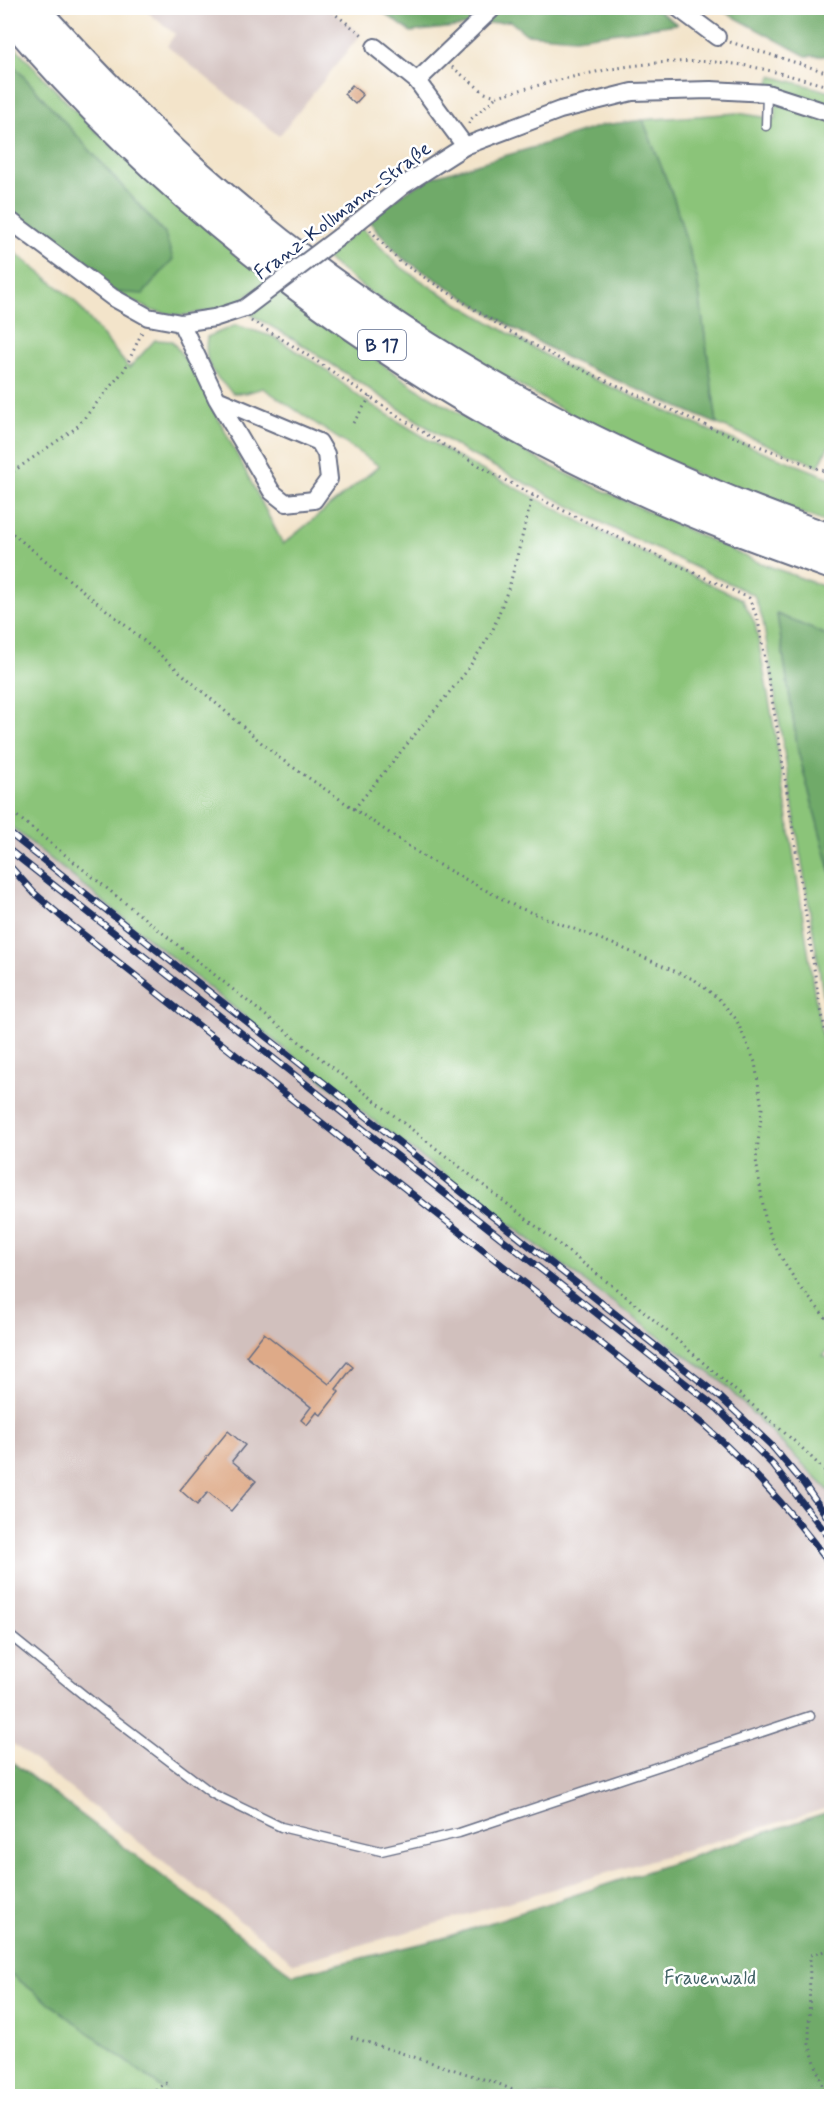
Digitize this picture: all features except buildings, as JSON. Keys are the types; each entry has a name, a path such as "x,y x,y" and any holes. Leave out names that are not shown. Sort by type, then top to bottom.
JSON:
{"highway":[{"name":"B 17","path":"33,8 99,78 195,171 270,235 372,310 495,388 576,432 706,493 831,539"},
{"name":"B 17","path":"8,14 75,89 179,188 256,254 359,329 426,374 494,415 568,455 696,514 831,565"}],"street":[{"path":"417,81 493,8"},
{"path":"678,8 717,37"},
{"path":"375,47 417,81 465,146"},
{"name":"Franz-Kollmann-Straße","path":"8,219 112,297 148,317 181,322 214,318 240,310 339,237 404,185 465,146 560,110 632,93 711,90 767,93 831,114"},
{"path":"181,322 217,399 272,492 286,503 314,500 329,479 326,454 319,442 217,399"}],"lane":[{"path":"766,126 767,93"},
{"path":"8,1634 101,1709 213,1794 281,1827 381,1851 459,1833 810,1716"}],"path":[{"path":"327,8 375,47"},
{"path":"717,37 831,74"},
{"path":"442,57 485,93 497,96"},
{"path":"465,146 470,120 497,96 619,66 670,62 716,62 771,71 831,87"},
{"path":"361,220 399,261 507,330 567,363 714,429 831,474"},
{"path":"240,310 458,454 608,532 749,598 758,620 774,710 831,1065"},
{"path":"8,475 76,428 125,369 148,317"},
{"path":"353,423 371,396"},
{"path":"354,810 466,672 492,632 510,584 533,494"},
{"path":"8,530 136,634 278,758 426,858 517,907 614,944 695,980 720,1000 736,1019 754,1062 762,1108 756,1160 766,1224 778,1252 797,1283 825,1317 831,1320"},
{"path":"8,809 251,1004 633,1302 801,1447 831,1478"},
{"path":"826,2097 809,2044 810,1955 831,1949"},
{"path":"351,2037 491,2081 526,2097"},
{"path":"145,2097 170,2081"}],"shaded area":[{"path":"142,8 327,8 361,34 279,136 167,46 175,34"},
{"path":"8,824 356,1107 588,1284 722,1382 831,1493 831,1807 397,1935 294,1963 8,1740"}],"green space":[{"path":"377,8 655,8 677,24 575,38 526,34 510,21 411,32"},
{"path":"722,8 751,8 757,13 764,8 831,8 831,56 806,56 721,10"},
{"path":"8,39 72,108 113,147 272,278 236,304 181,316 153,311 114,292 165,234 8,59"},
{"path":"8,59 165,234 173,259 143,294 114,292 8,208"},
{"path":"771,76 831,92 831,107 768,86"},
{"path":"775,103 831,120 832,445 828,447 819,466 717,424 697,278 674,199 643,120 737,113 776,119"},
{"path":"643,120 674,199 697,278 717,424 570,360 510,326 402,258 368,220 407,191 435,176 603,125"},
{"path":"362,228 398,265 437,291 564,366 713,432 831,478 831,524 711,481 575,417 444,342 372,294 324,257"},
{"path":"8,247 73,299 129,368 155,340 172,341 195,373 283,544 379,466 263,388 246,393 233,393 226,387 215,375 208,362 207,337 236,325 274,337 322,367 362,399 455,456 618,541 742,599 755,623 775,733 815,997 831,1084 832,1345 823,1356 831,1359 831,1493 722,1382 588,1284 356,1107 8,824"},
{"path":"283,288 340,334 416,388 548,465 755,561 831,589 831,637 777,615 798,751 831,873 831,1043 763,621 754,595 612,528 462,450 295,340 251,315"},
{"path":"777,614 831,637 831,873 798,751"},
{"name":"Frauenwald","path":"8,1759 293,1975 440,1939 831,1811 831,2096 173,2096 8,1972"},
{"path":"8,1972 173,2096 8,2096"}],"railway":[{"path":"8,832 720,1397 771,1445 804,1484 832,1524"},
{"path":"8,849 718,1409 773,1465 832,1541"},
{"path":"8,864 34,893 70,924 702,1423 771,1491 832,1567"}]}
